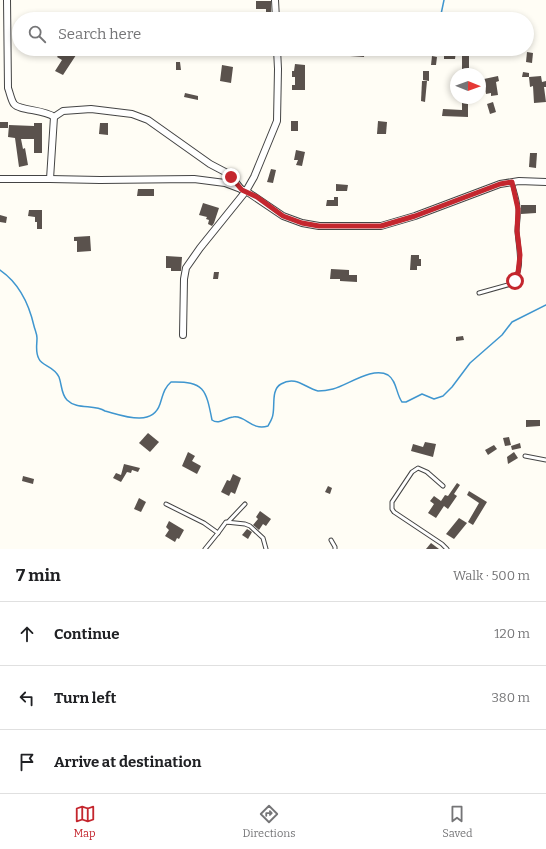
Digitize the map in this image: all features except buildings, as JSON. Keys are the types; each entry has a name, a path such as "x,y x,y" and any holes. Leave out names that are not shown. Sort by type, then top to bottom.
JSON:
{"street":[{"path":"7,0 8,88 13,102 17,106 46,113 54,118"},
{"path":"275,0 276,12"},
{"path":"183,335 184,279 186,268 254,177 277,121 277,56"},
{"path":"50,179 54,118 63,111 91,109 132,114 148,120 210,164 229,174 244,191"},
{"path":"0,179 194,179 225,183 244,191 283,216 302,223 319,226 381,226 415,216 500,184 519,181 546,182"}],"lane":[{"path":"479,293 511,284 515,281 518,273 520,255 517,231 518,209 512,182"},
{"path":"525,456 546,460"},
{"path":"443,486 427,472 418,468 412,472 391,505 394,512 442,544 447,549"},
{"path":"166,504 204,523 218,533"},
{"path":"205,549 225,523 228,522 245,504"},
{"path":"228,522 250,526 263,538 266,549"},
{"path":"331,540 335,549"}],"waterway":[{"path":"441,12 444,0"},
{"path":"0,270 13,281 26,302 37,338 38,356 43,363 57,373 64,395 71,403 101,409 127,417 143,418 150,416 156,411 165,389 171,382 190,383 197,385 205,394 212,420 220,422 233,417 238,417 253,425 262,427 268,426 272,418 274,395 278,387 281,384 291,381 296,381 318,391 322,391 339,387 368,374 382,373 391,378 402,402 406,402 422,394 434,399 443,396 452,387 470,363 502,335 512,322 546,305"}],"route":[{"path":"231,177 242,190 257,197 283,216 302,223 319,226 381,226 415,216 500,184 512,182 518,209 517,231 520,255 518,273 515,281"}]}
